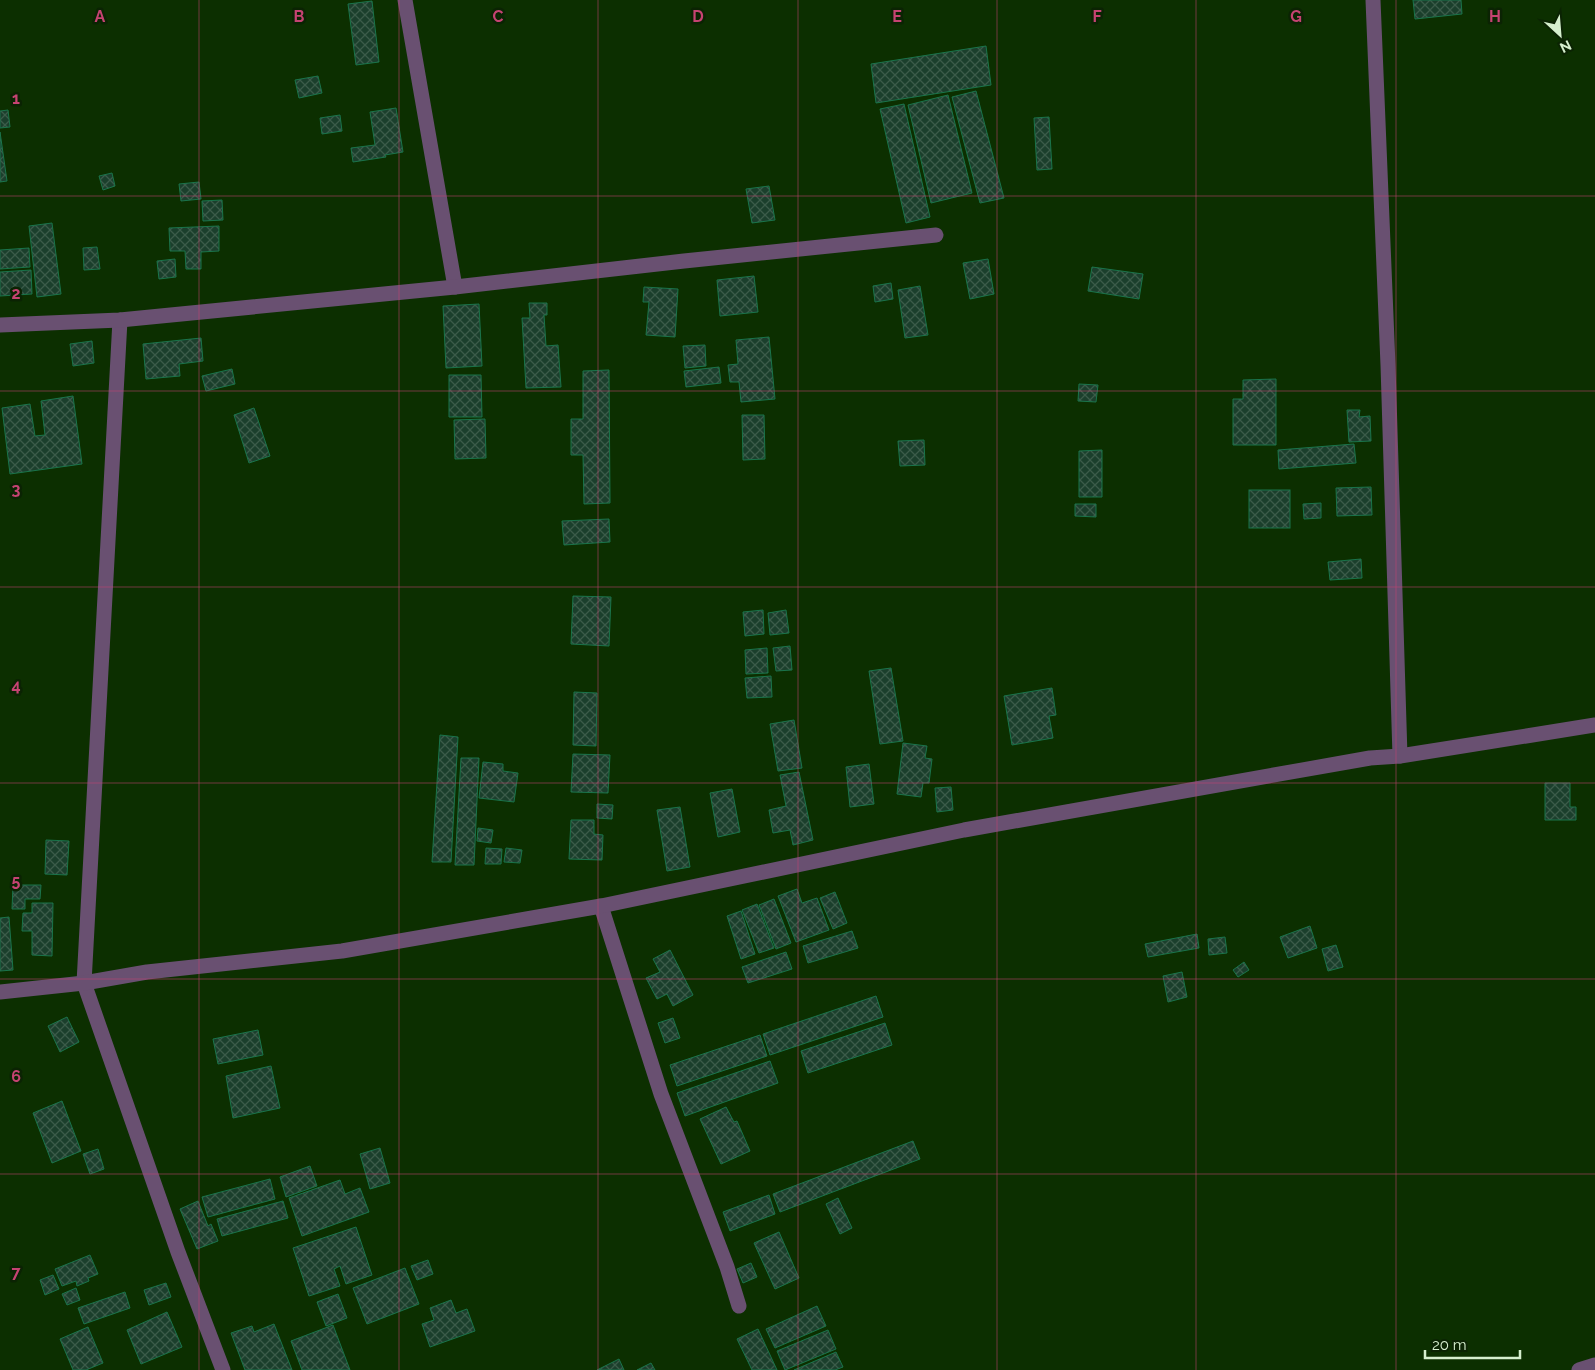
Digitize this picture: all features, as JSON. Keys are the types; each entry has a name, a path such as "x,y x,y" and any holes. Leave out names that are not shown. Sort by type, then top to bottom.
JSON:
{"street":[{"path":"405,0 455,286"},
{"path":"1373,0 1388,365 1400,756"},
{"path":"0,325 120,320 936,235"},
{"path":"120,320 84,983 178,1252 223,1370"},
{"path":"0,992 84,983 147,972 342,951 601,906 964,830 1361,760 1400,756 1595,725"},
{"path":"601,906 661,1094 727,1267 739,1306"},
{"path":"1579,1370 1595,1365"}],"building":[{"path":"1413,0 1461,0 1462,14 1415,19"},
{"path":"372,1 379,62 356,65 348,4"},
{"path":"986,46 991,85 876,103 871,64"},
{"path":"318,76 322,93 299,98 295,80"},
{"path":"976,91 1004,198 980,203 952,97"},
{"path":"948,95 972,193 931,203 908,105"},
{"path":"904,104 930,217 906,223 880,109"},
{"path":"396,108 403,152 385,155 386,157 353,162 351,148 375,145 370,112"},
{"path":"8,110 10,127 0,128 0,111"},
{"path":"340,115 342,131 322,134 320,118"},
{"path":"1049,117 1052,169 1037,170 1034,118"},
{"path":"0,132 7,181 0,182"},
{"path":"112,173 115,186 103,190 99,176"},
{"path":"199,182 201,199 181,201 179,184"},
{"path":"769,186 775,220 752,223 746,189"},
{"path":"222,200 223,220 203,221 202,201"},
{"path":"52,223 61,294 37,297 29,226"},
{"path":"219,226 219,251 201,252 201,269 186,269 185,251 170,251 169,228"},
{"path":"97,247 100,269 84,270 83,248"},
{"path":"29,248 30,267 0,269 0,250"},
{"path":"175,259 176,277 159,279 157,261"},
{"path":"988,259 994,294 970,299 963,263"},
{"path":"1092,267 1143,274 1139,299 1088,291"},
{"path":"31,270 32,294 0,296 0,272"},
{"path":"754,276 758,312 720,316 717,280"},
{"path":"891,283 893,299 875,302 873,286"},
{"path":"920,286 928,335 905,338 898,290"},
{"path":"644,287 678,289 675,337 646,335 649,302 643,302"},
{"path":"529,303 547,303 547,315 544,315 546,346 558,345 561,387 526,388 522,318 530,318"},
{"path":"479,304 482,366 446,368 443,306"},
{"path":"769,337 775,399 741,402 739,382 730,382 728,365 738,364 736,340"},
{"path":"201,338 203,361 179,364 180,376 146,379 143,344"},
{"path":"92,341 94,363 73,366 70,344"},
{"path":"705,345 706,366 685,368 683,346"},
{"path":"719,367 721,383 686,387 684,371"},
{"path":"232,369 235,384 206,391 202,376"},
{"path":"609,370 610,503 584,504 583,455 571,455 571,419 583,419 583,371"},
{"path":"449,375 481,375 482,417 449,417"},
{"path":"1276,379 1276,445 1233,445 1233,399 1243,399 1243,380"},
{"path":"1079,384 1098,385 1096,402 1078,401"},
{"path":"73,396 82,464 10,474 2,408 30,404 35,436 45,435 41,401"},
{"path":"254,408 270,456 249,463 234,415"},
{"path":"1347,410 1360,410 1359,417 1370,416 1371,441 1349,442"},
{"path":"742,415 764,415 765,459 743,460"},
{"path":"485,419 486,458 455,459 454,420"},
{"path":"924,440 925,465 900,466 898,441"},
{"path":"1354,444 1356,463 1279,469 1278,450"},
{"path":"1102,450 1102,497 1079,497 1079,451"},
{"path":"1371,487 1372,515 1337,516 1336,488"},
{"path":"1249,490 1290,490 1290,528 1249,528"},
{"path":"1321,503 1321,518 1304,519 1303,504"},
{"path":"1075,504 1096,504 1096,517 1075,516"},
{"path":"609,519 610,542 564,545 562,521"},
{"path":"1361,559 1362,578 1330,580 1328,562"},
{"path":"573,596 611,597 609,646 571,644"},
{"path":"763,610 764,634 745,636 743,612"},
{"path":"786,610 789,633 770,635 768,613"},
{"path":"790,646 792,670 776,671 773,648"},
{"path":"767,648 768,673 746,674 745,650"},
{"path":"891,668 903,741 880,744 869,671"},
{"path":"771,676 772,697 747,698 745,678"},
{"path":"1052,688 1056,715 1049,716 1053,738 1012,745 1004,696"},
{"path":"574,692 597,693 596,746 573,745"},
{"path":"794,720 802,768 778,771 770,724"},
{"path":"440,735 458,737 451,862 432,862"},
{"path":"903,743 927,746 925,758 932,759 929,783 923,783 921,797 897,794"},
{"path":"573,754 610,755 608,793 571,792"},
{"path":"461,758 479,758 474,865 455,865"},
{"path":"483,762 503,764 503,771 518,773 514,802 479,798"},
{"path":"869,764 874,804 850,807 846,767"},
{"path":"799,772 813,840 793,845 790,830 773,833 769,810 786,806 780,775"},
{"path":"1545,783 1570,783 1570,807 1576,807 1576,820 1545,820"},
{"path":"951,787 953,810 937,812 935,788"},
{"path":"732,789 740,832 718,837 710,793"},
{"path":"597,804 613,805 612,819 597,818"},
{"path":"680,807 690,867 667,871 657,810"},
{"path":"571,820 594,820 594,834 603,835 602,860 569,859"},
{"path":"478,828 493,830 491,843 477,841"},
{"path":"46,840 69,841 67,875 45,874"},
{"path":"486,848 502,849 501,864 485,864"},
{"path":"506,848 522,850 520,863 504,862"},
{"path":"13,885 41,885 40,899 25,899 25,909 12,909"},
{"path":"797,889 802,903 817,898 829,930 796,942 778,896"},
{"path":"835,892 847,923 833,929 820,898"},
{"path":"774,899 791,943 776,949 759,905"},
{"path":"32,903 53,903 52,956 32,955 32,931 22,931 23,913 32,913"},
{"path":"757,904 774,948 759,953 742,910"},
{"path":"741,911 755,954 741,959 727,916"},
{"path":"9,917 13,970 0,971 0,918"},
{"path":"1310,926 1317,948 1288,958 1280,937"},
{"path":"852,931 858,948 808,963 803,946"},
{"path":"1197,934 1199,948 1148,957 1145,944"},
{"path":"1225,937 1227,953 1209,955 1208,939"},
{"path":"1336,945 1343,967 1328,971 1322,949"},
{"path":"670,950 693,995 673,1006 667,994 657,999 646,978 660,972 653,959"},
{"path":"786,952 792,969 748,983 742,967"},
{"path":"1244,962 1249,970 1238,977 1233,970"},
{"path":"1182,972 1187,997 1168,1002 1163,976"},
{"path":"876,996 883,1017 770,1055 763,1034"},
{"path":"67,1017 79,1042 60,1052 48,1026"},
{"path":"673,1018 680,1038 665,1043 658,1023"},
{"path":"885,1023 892,1045 808,1073 801,1051"},
{"path":"258,1030 263,1055 218,1064 213,1039"},
{"path":"760,1035 767,1056 677,1086 670,1065"},
{"path":"770,1061 778,1083 685,1116 677,1093"},
{"path":"271,1066 280,1108 233,1118 226,1076"},
{"path":"62,1101 81,1151 52,1163 33,1113"},
{"path":"726,1107 734,1122 737,1121 750,1151 721,1164 700,1119"},
{"path":"913,1141 920,1159 780,1212 773,1194"},
{"path":"380,1148 390,1183 370,1189 360,1154"},
{"path":"98,1149 104,1169 90,1174 83,1154"},
{"path":"310,1166 317,1186 286,1197 280,1177"},
{"path":"270,1179 275,1199 208,1217 202,1197"},
{"path":"340,1180 345,1194 360,1188 369,1212 302,1236 289,1198"},
{"path":"769,1195 775,1214 730,1231 723,1212"},
{"path":"838,1198 852,1228 840,1234 826,1204"},
{"path":"198,1201 208,1226 211,1224 218,1241 197,1249 180,1209"},
{"path":"283,1201 288,1218 222,1236 217,1219"},
{"path":"356,1227 372,1275 346,1284 340,1266 334,1269 340,1286 309,1296 293,1248"},
{"path":"779,1232 799,1278 775,1289 754,1243"},
{"path":"90,1255 98,1274 88,1278 89,1281 77,1286 76,1281 62,1286 55,1269"},
{"path":"428,1260 433,1274 417,1280 411,1266"},
{"path":"751,1263 757,1277 743,1283 737,1269"},
{"path":"405,1268 419,1304 367,1324 353,1288"},
{"path":"53,1275 59,1289 45,1295 40,1280"},
{"path":"166,1283 171,1297 149,1305 144,1290"},
{"path":"76,1288 80,1300 67,1305 62,1294"},
{"path":"125,1292 130,1308 84,1324 78,1308"},
{"path":"338,1294 347,1318 326,1326 317,1302"},
{"path":"451,1300 456,1313 467,1309 475,1331 430,1347 422,1324 434,1320 430,1308"},
{"path":"817,1306 826,1326 775,1348 766,1329"},
{"path":"167,1312 182,1347 141,1364 127,1330"},
{"path":"274,1324 292,1370 245,1370 231,1333 252,1326 254,1332"},
{"path":"333,1325 350,1370 302,1370 291,1341"},
{"path":"88,1327 103,1363 86,1370 73,1370 60,1339"},
{"path":"758,1329 777,1370 752,1370 737,1339"},
{"path":"828,1330 836,1349 785,1370 777,1351"},
{"path":"836,1352 843,1367 835,1370 794,1370"},
{"path":"619,1359 624,1370 597,1370"},
{"path":"651,1363 655,1370 637,1370"}]}
